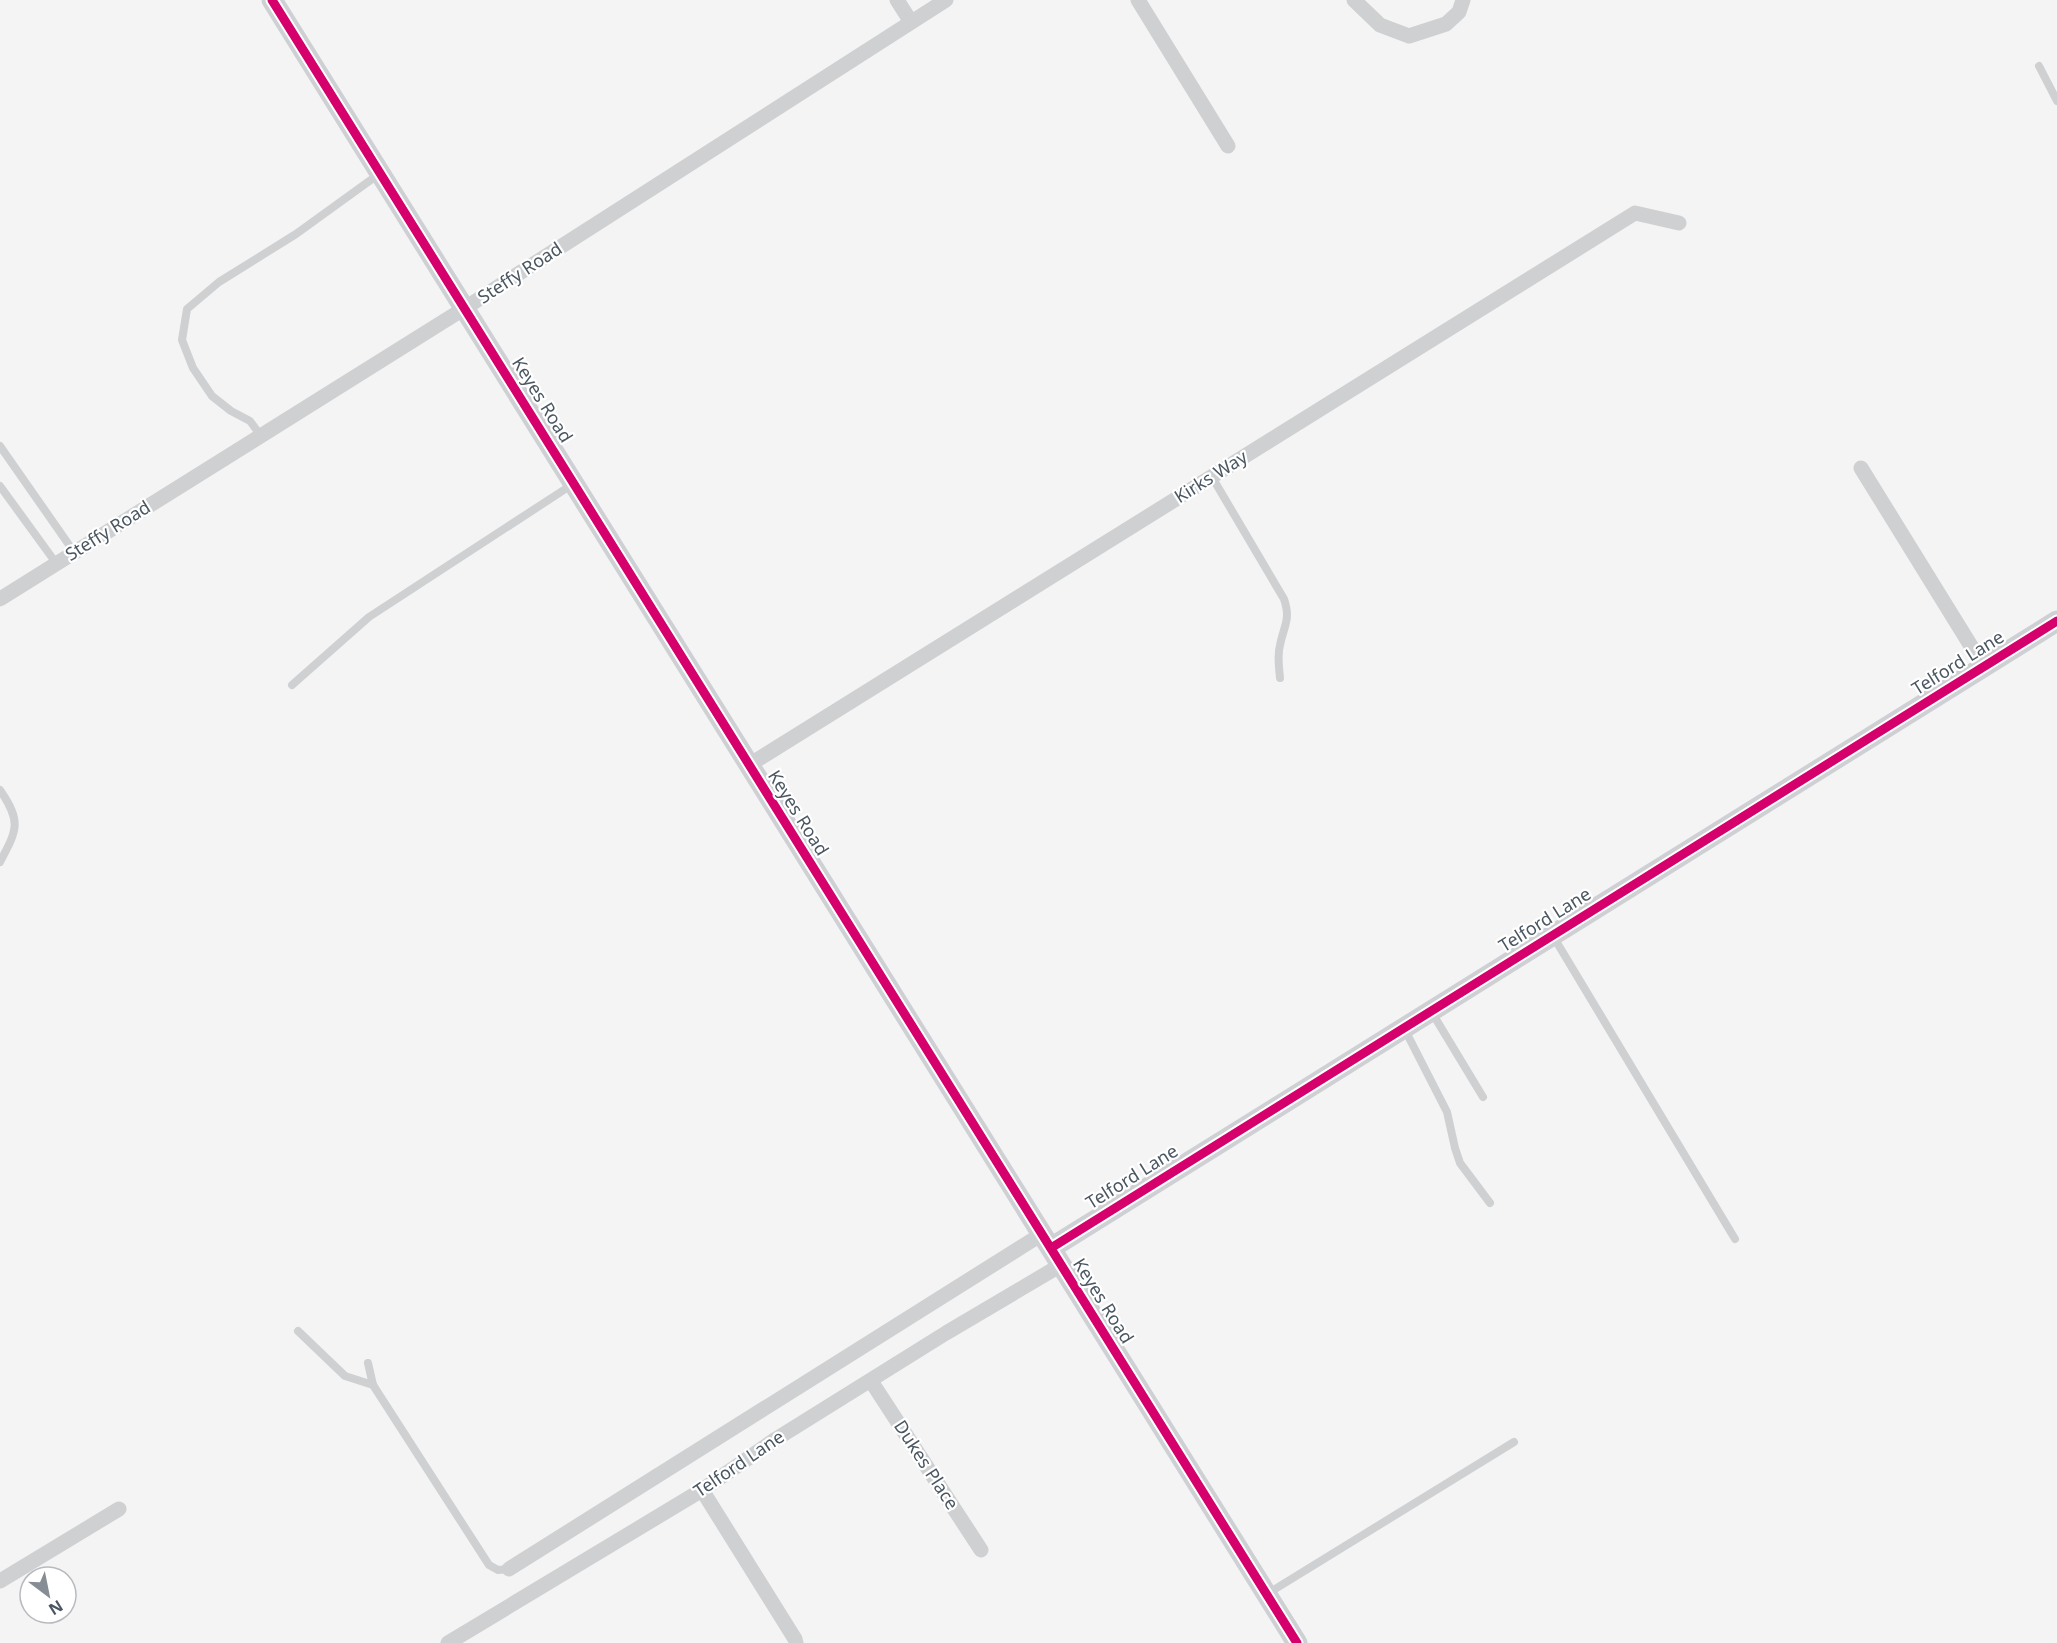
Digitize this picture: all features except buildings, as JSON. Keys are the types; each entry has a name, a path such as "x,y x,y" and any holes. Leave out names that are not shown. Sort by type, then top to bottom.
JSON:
{"street":[{"name":"Keyes Road","path":"272,0 1297,1643"},
{"path":"897,0 911,22"},
{"name":"Steffy Road","path":"0,599 465,308 946,0"},
{"path":"1138,0 1228,146"},
{"path":"1354,0 1380,25 1409,36 1446,24 1459,12 1463,0"},
{"name":"Kirks Way","path":"749,765 1635,213 1679,223"},
{"path":"1861,468 1984,667"},
{"name":"Telford Lane","path":"509,1569 1051,1249 1430,1010 2057,621"},
{"name":"Telford Lane","path":"448,1643 702,1490 776,1439 946,1333 1051,1249"},
{"name":"Dukes Place","path":"871,1381 981,1550"},
{"path":"702,1490 795,1641"},
{"path":"0,1581 119,1509"}],"lane":[{"path":"2039,66 2057,101"},
{"path":"261,436 250,421 231,411 212,396 193,368 182,340 187,309 219,282 296,234 381,173"},
{"path":"0,446 74,552"},
{"path":"1212,477 1284,599 1288,611 1278,658 1280,678"},
{"path":"292,685 369,617 574,483"},
{"path":"0,486 56,563"},
{"path":"0,790 15,818 16,830 0,862"},
{"path":"1552,935 1735,1239"},
{"path":"1430,1010 1483,1097"},
{"path":"1404,1027 1447,1112 1460,1162 1490,1203"},
{"path":"298,1332 345,1376 373,1385"},
{"path":"368,1363 373,1385 489,1565 498,1570 509,1569"},
{"path":"1267,1594 1514,1442"}],"cycle path":[{"path":"272,0 1297,1643"},
{"path":"1051,1248 2057,621"}]}
